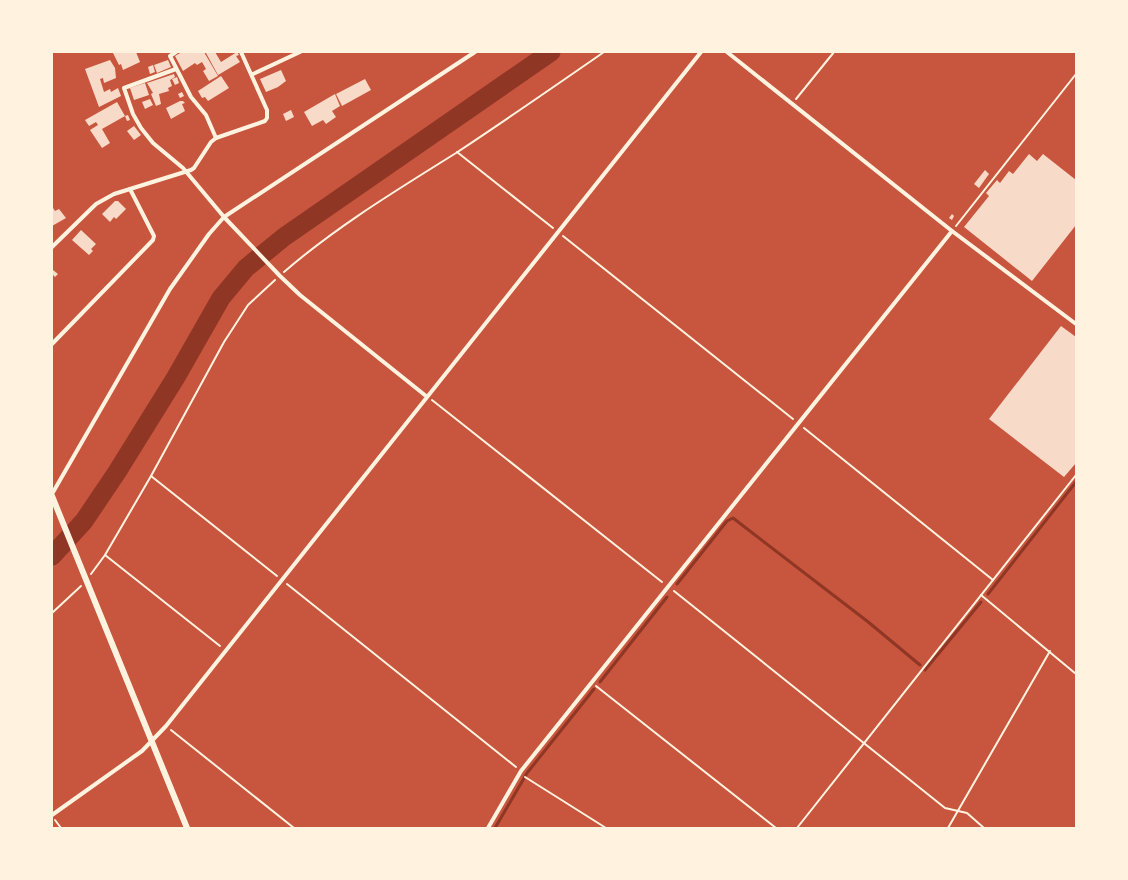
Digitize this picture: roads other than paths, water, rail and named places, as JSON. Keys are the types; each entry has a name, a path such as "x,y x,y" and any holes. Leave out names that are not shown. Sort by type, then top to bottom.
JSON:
{"street":[{"path":"176,52 170,56 176,69 191,97 206,115 216,138"},
{"path":"52,247 96,204 114,194 185,173 194,168 210,142 216,138 262,123 268,118 267,110 253,74 241,52"},
{"path":"253,74 300,52"},
{"path":"187,828 53,497 170,289 209,234 224,217 475,52"},
{"path":"52,815 142,751 166,726 426,396 701,52"},
{"path":"727,52 952,230 1076,324"},
{"path":"176,69 124,88 133,114 141,128 153,143 176,161 228,222 300,295 426,396"},
{"path":"52,344 153,240 154,236 130,189"},
{"path":"488,828 521,771 952,230"}],"waterway":[{"path":"52,556 84,521 117,472 176,377 221,298 246,268 284,237 551,52"},
{"path":"988,594 1076,482"},
{"path":"677,584 727,521 733,518 867,621 920,665"},
{"path":"600,682 667,597"},
{"path":"925,670 981,602"},
{"path":"495,828 527,773 594,689"}]}
